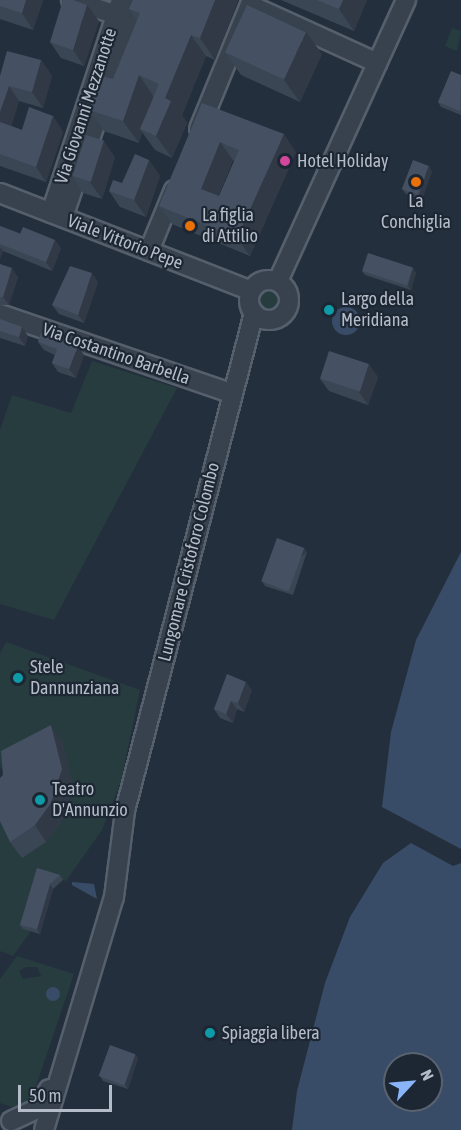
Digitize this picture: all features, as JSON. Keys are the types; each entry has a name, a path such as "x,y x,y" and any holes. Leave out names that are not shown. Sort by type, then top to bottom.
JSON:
{"street":[{"path":"70,0 123,11"},
{"name":"Via Giovanni Mezzanotte","path":"57,215 123,11 138,0"},
{"path":"278,281 406,0"},
{"path":"191,148 251,2 377,63"},
{"path":"149,251 182,169"},
{"name":"Viale Vittorio Pepe","path":"0,193 251,291"},
{"path":"262,280 278,281 289,297 284,313 268,320 254,312 249,300 251,291 262,280"},
{"name":"Lungomare Cristoforo Colombo","path":"65,1053 114,897 125,811 254,312"},
{"name":"Via Costantino Barbella","path":"0,314 232,394"},
{"path":"12,1123 33,1112 42,1103 65,1053"},
{"path":"44,1130 65,1053"}],"green space":[{"path":"452,28 461,31 457,51 445,46"},
{"path":"269,290 276,293 279,300 276,307 269,310 262,307 259,300 262,293"},
{"path":"92,361 177,388 54,620 0,604 0,430 12,395 71,413"},
{"path":"6,642 140,690 121,781 102,830 66,881 50,876 31,931 13,956 0,951 0,800 7,771 0,767 0,653"},
{"path":"17,956 74,974 33,1095 28,1102 12,1107 0,1103 0,979","holes":["26,967 37,967 41,976 23,979 19,971"]}],"water":[{"path":"346,307 356,311 360,321 356,331 346,335 336,331 332,321 336,311"},
{"path":"461,552 461,849 382,807 391,732 416,640"},
{"path":"411,843 453,866 461,863 461,1130 292,1130 297,1091 325,983 350,917 383,863"},
{"path":"72,882 94,884 97,899 72,885"},
{"path":"53,987 58,989 60,994 58,999 53,1001 48,999 46,994 48,989"}],"building":[{"path":"0,0 26,0 22,13 0,6"},
{"path":"63,0 73,0 87,5 73,50 50,42"},
{"path":"133,0 215,0 200,38 191,35 165,98 171,101 156,136 140,129 159,84 139,75 123,121 89,110 101,76 113,79 140,13 129,9"},
{"path":"317,0 343,0 339,9"},
{"path":"247,5 306,32 284,80 225,52"},
{"path":"7,51 41,60 32,92 9,86 0,112 0,76"},
{"path":"451,71 461,75 460,111 438,102"},
{"path":"202,103 284,134 237,238 159,206","holes":["220,142 239,150 219,196 201,189"]},
{"path":"29,107 53,116 36,167 0,154 0,122 22,130"},
{"path":"86,135 104,141 91,182 73,176"},
{"path":"135,154 149,160 134,200 109,191 113,180 122,183"},
{"path":"413,160 429,166 418,195 402,189"},
{"path":"0,226 20,234 23,227 55,240 46,262 0,244"},
{"path":"368,253 413,268 407,286 362,271"},
{"path":"0,264 12,268 3,297 0,297"},
{"path":"70,266 92,273 78,315 52,305"},
{"path":"0,319 22,327 19,337 0,331"},
{"path":"41,333 78,346 69,369 52,363 57,349 38,342"},
{"path":"329,351 369,364 360,392 320,379"},
{"path":"277,538 304,548 289,591 261,581"},
{"path":"227,674 246,682 238,703 231,701 226,714 214,709"},
{"name":"Teatro D'Annunzio","path":"51,725 62,769 51,803 35,825 10,842 0,821 0,778 3,775 1,751"},
{"path":"37,868 60,875 50,884 37,929 20,925"},
{"path":"110,1045 135,1054 124,1085 99,1076"}],"place":[{"name":"Hotel Holiday","path":"285,161"},
{"name":"La Conchiglia","path":"416,182"},
{"name":"La figlia di Attilio","path":"190,226"},
{"name":"Largo della Meridiana","path":"329,310"},
{"name":"Stele Dannunziana","path":"18,678"},
{"name":"Teatro D'Annunzio","path":"40,800"},
{"name":"Spiaggia libera","path":"210,1033"}]}
